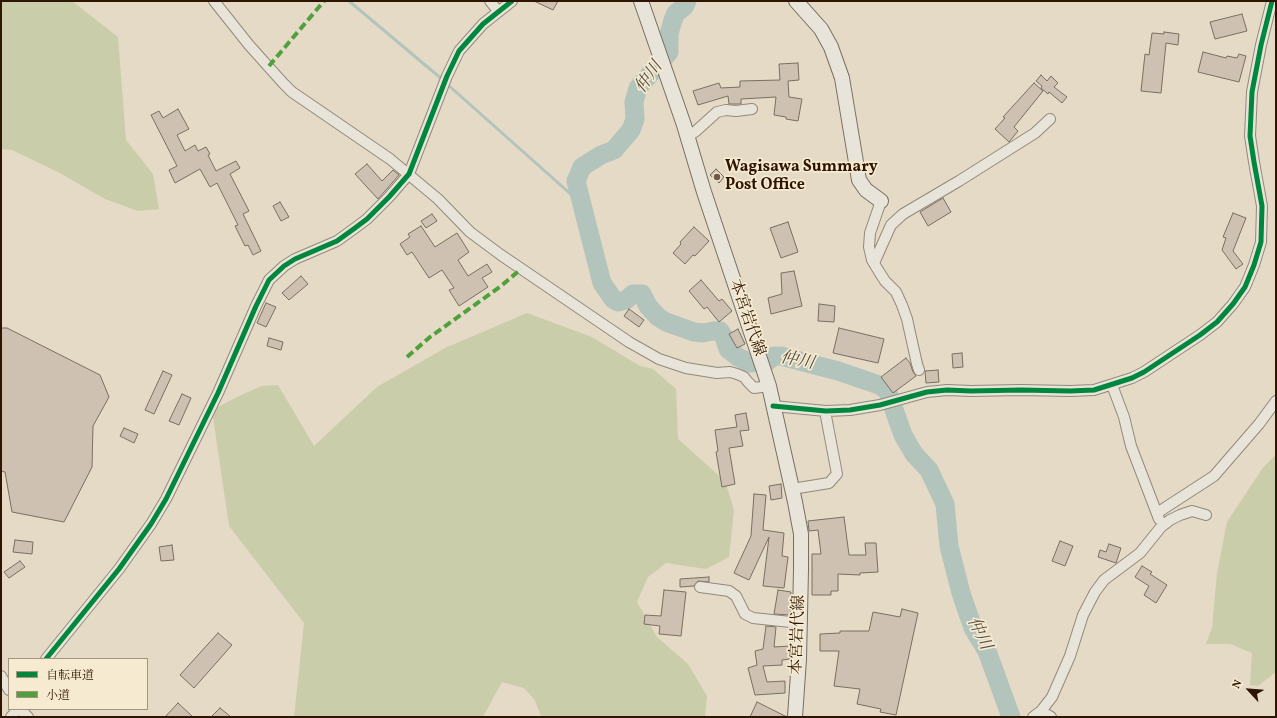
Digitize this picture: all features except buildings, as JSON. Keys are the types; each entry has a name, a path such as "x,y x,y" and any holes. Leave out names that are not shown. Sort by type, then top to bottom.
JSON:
{"main road":[{"name":"本宮岩代線","path":"641,1 770,386 801,534 799,659 795,717"},
{"path":"796,1 821,29 831,47 842,78 860,180 866,190 881,201"}],"street":[{"path":"214,1 249,45 292,92 390,159 438,199 470,232 501,255 644,351 659,359 681,367 717,373 730,372 737,374 744,377 754,388 770,386"},
{"path":"490,1 498,12"},
{"path":"47,658 119,569 151,524 166,499 218,393 269,280 284,266 295,259 337,241 367,219 390,197 409,174 459,51 483,24 512,1"},
{"path":"773,406 825,411 869,408 926,392 1094,390 1132,378 1144,372 1217,322 1233,304 1245,287 1261,242 1262,206 1250,136 1252,92 1261,45 1272,1"},
{"path":"687,137 717,112 752,109"},
{"path":"874,263 891,225 903,214 1035,133 1050,119"},
{"path":"881,201 870,233 870,247 874,263 885,281 896,292 902,306 907,319 919,370"},
{"path":"1112,385 1124,417 1131,446 1161,527"},
{"path":"1157,513 1214,476 1259,424 1276,401"},
{"path":"792,489 829,483 836,474 825,411"},
{"path":"1037,714 1048,704 1058,685 1070,656 1083,615 1095,592 1104,580 1140,553 1161,527 1180,515 1192,511 1206,515"},
{"path":"700,587 729,591 736,596 745,614 753,618 800,623"},
{"path":"1,676 8,688"},
{"path":"20,710 28,717"},
{"path":"1037,714 1051,717"}],"green space":[{"path":"1,1 72,1 118,37 126,140 153,174 159,209 138,211 105,199 58,172 12,150 1,149"},
{"path":"527,313 592,337 640,366 653,369 676,389 678,439 725,481 734,510 729,557 706,569 666,563 648,577 637,602 657,637 688,664 707,696 705,717 541,717 535,700 524,688 502,682 483,717 294,717 304,623 229,526 212,410 262,386 278,385 314,446 377,387 445,348"},
{"path":"1276,454 1276,672 1258,686 1250,685 1252,653 1230,644 1206,644 1212,628 1217,573 1227,522 1262,469"}],"waterway":[{"path":"349,1 443,80"},
{"name":"仲川","path":"687,1 684,7 676,13 673,20 669,34 669,52 638,88 634,102 635,119 631,130 614,150 601,155 582,167 576,181 602,283 613,299 618,302 626,300 633,294 642,294 648,306 658,317 666,322 694,332 703,333 720,331 724,337 728,349 738,357 750,363 768,361 774,356 781,356 838,371 879,385 887,390 903,435 914,454 929,470 945,504 949,546 961,593 973,628 987,651 1011,717"},
{"path":"447,84 574,197 576,181"}],"marked path":[{"path":"269,66 324,1"},
{"path":"407,357 430,337 501,286 521,269"}],"cycle path":[{"path":"47,658 119,569 151,524 166,499 218,393 269,280 284,266 295,259 337,241 367,219 389,197 409,174 447,76 459,51 483,24 512,1"},
{"path":"773,406 826,411 850,410 880,405 927,392 947,390 1094,390 1132,378 1144,372 1217,322 1233,304 1245,287 1261,242 1262,206 1250,136 1252,92 1261,45 1272,1"}],"place":[{"name":"Wagisawa Summary Post Office","path":"717,177"}]}
